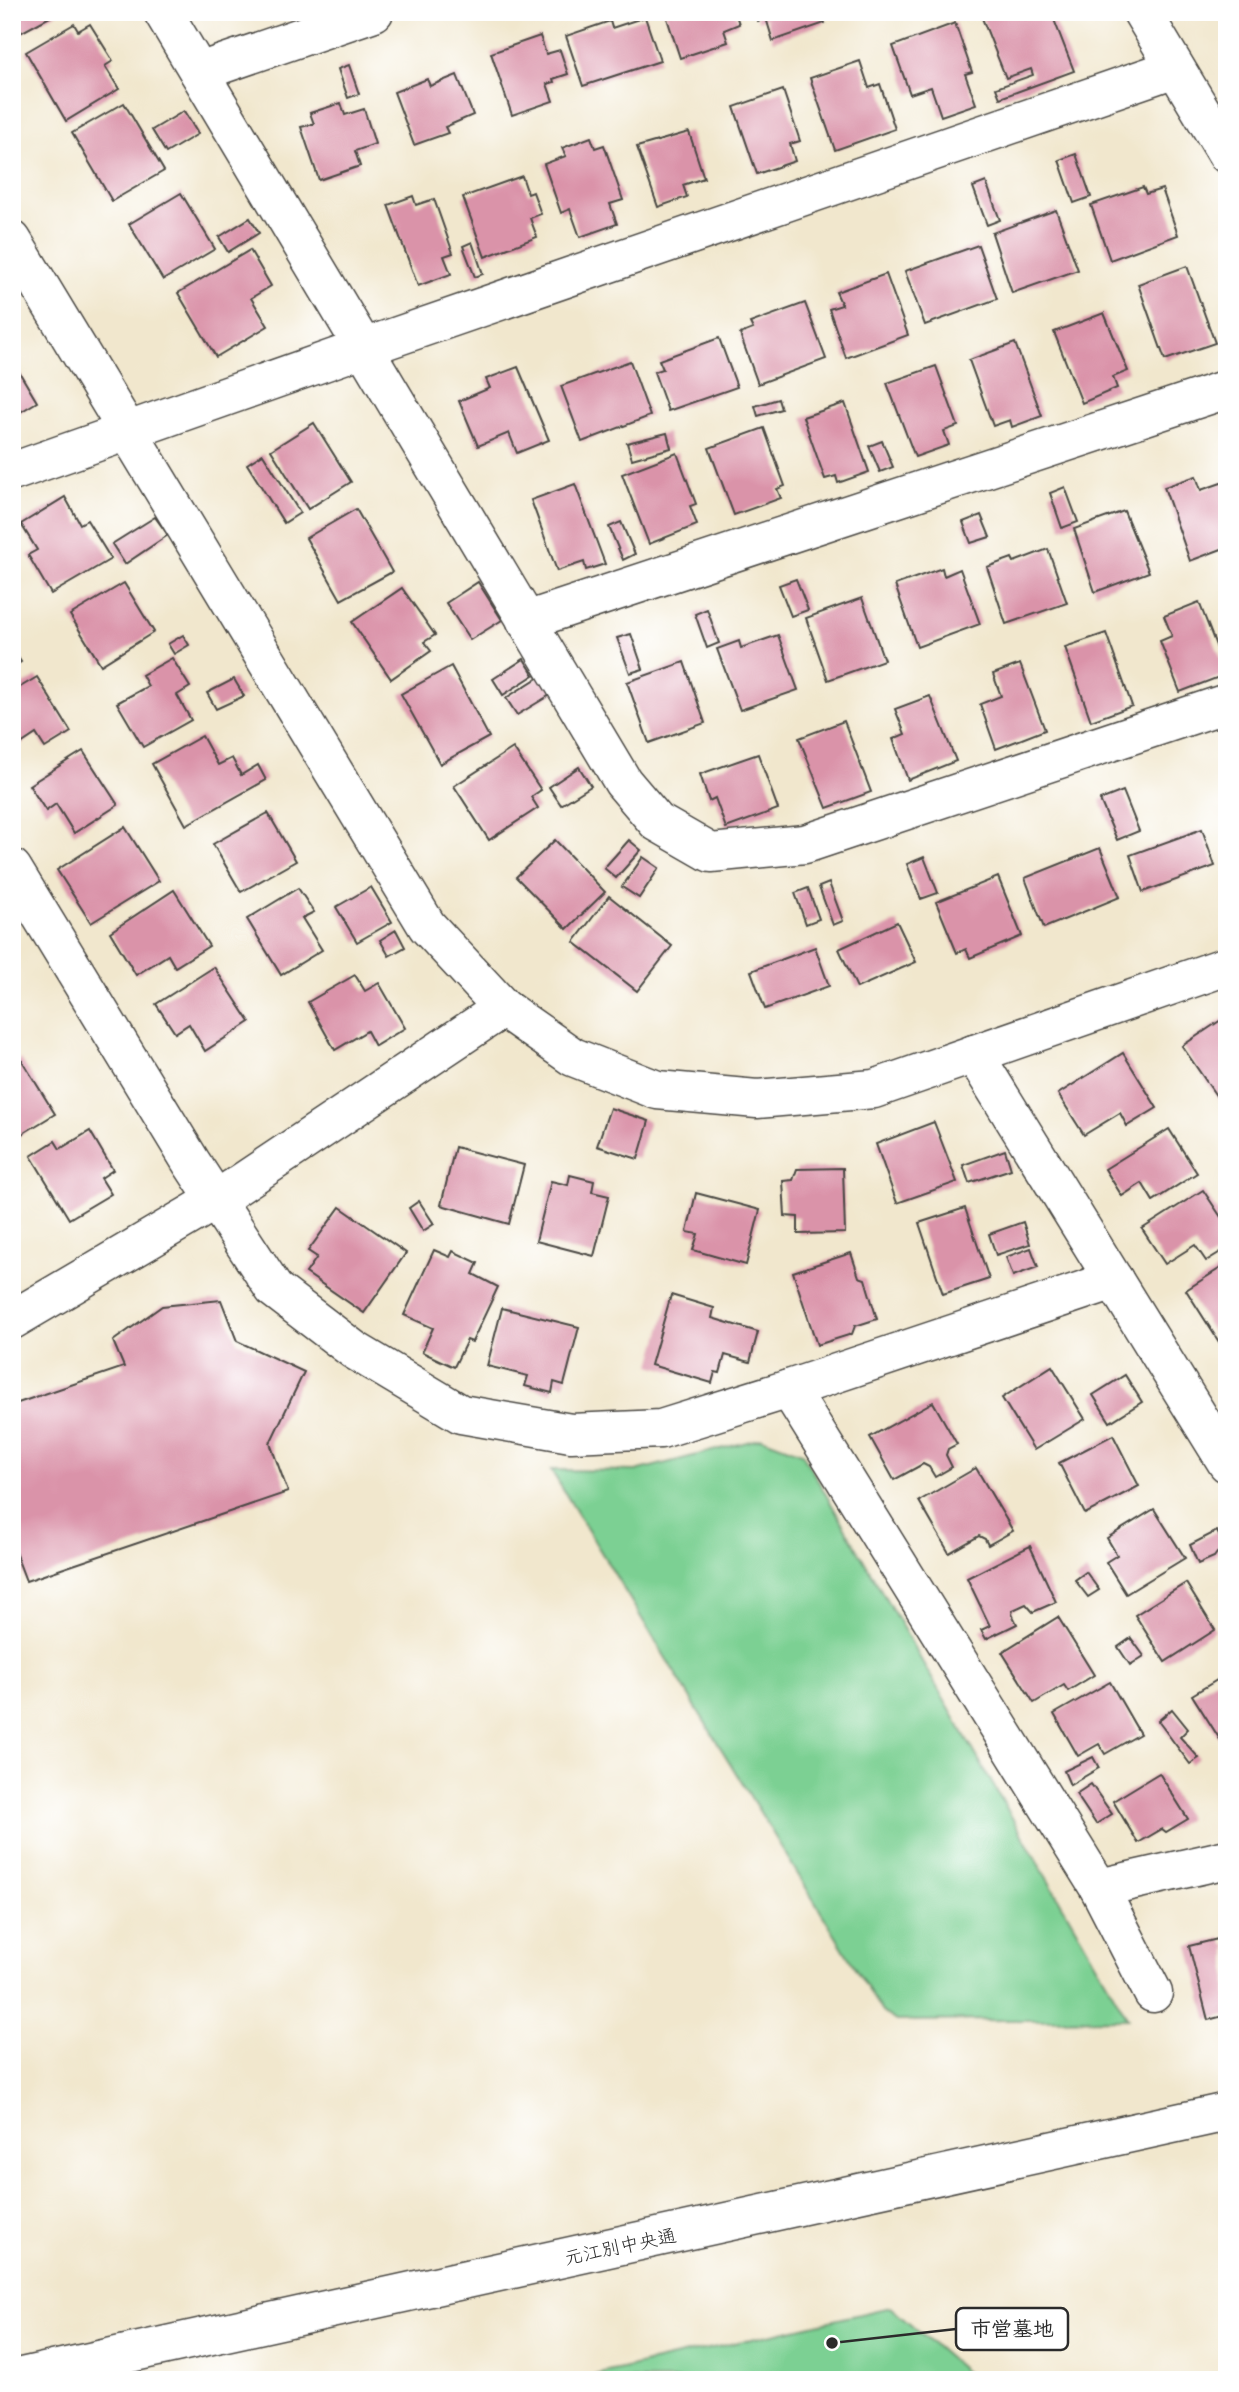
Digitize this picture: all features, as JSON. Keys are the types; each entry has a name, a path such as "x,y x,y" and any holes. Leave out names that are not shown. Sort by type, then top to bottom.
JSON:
{"street":[{"path":"163,12 622,782 657,822 711,853 805,844 1227,703"},
{"path":"199,72 374,12"},
{"path":"1142,12 1227,155"},
{"path":"12,472 1175,68"},
{"path":"12,240 427,926 503,1007 573,1057 657,1090 757,1099 874,1089 1227,966"},
{"path":"526,621 1227,390"},
{"path":"12,868 216,1200 275,1289 354,1350 461,1414 571,1433 661,1429 1114,1280"},
{"path":"12,1320 216,1200 503,1007"},
{"path":"974,1054 1227,1463"},
{"path":"789,1389 1100,1888 1153,1993"},
{"path":"1100,1888 1227,1859"},
{"name":"元江別中央通","path":"12,2379 1227,2112"}],"green space":[{"path":"762,1438 802,1453 1128,2019 896,2021 882,2012 551,1470 636,1471"},
{"path":"890,2307 974,2380 574,2380"}],"building":[{"path":"12,12 59,12 15,36 12,30"},
{"path":"665,12 735,12 739,24 724,30 728,42 680,58"},
{"path":"755,12 821,12 825,23 773,41 766,18 758,21"},
{"path":"1051,12 1074,71 1000,98 996,88 1033,75 1031,69 1006,78 980,13"},
{"path":"645,17 660,61 583,86 566,36 610,21 612,28"},
{"path":"955,23 972,72 965,74 976,104 941,116 931,87 910,94 893,46"},
{"path":"74,24 78,31 90,24 113,61 105,66 119,89 66,121 26,52"},
{"path":"540,36 546,54 560,50 568,74 547,84 553,101 512,115 491,53"},
{"path":"860,61 869,88 880,84 895,129 835,150 810,78"},
{"path":"349,65 359,94 348,98 338,69"},
{"path":"457,75 473,115 445,127 448,133 414,145 394,92 427,79 430,86"},
{"path":"783,90 800,141 790,144 795,161 757,174 734,107"},
{"path":"124,103 164,171 112,201 72,133"},
{"path":"341,103 345,115 364,109 375,144 355,151 360,166 319,180 301,127 314,124 310,113"},
{"path":"184,111 198,134 166,153 152,130"},
{"path":"689,132 704,178 683,185 687,197 658,207 637,147"},
{"path":"591,137 595,148 604,145 623,200 610,204 617,224 580,237 570,209 561,213 544,164 566,156 562,148"},
{"path":"1076,154 1091,197 1074,203 1059,160"},
{"path":"522,176 528,194 533,192 541,214 530,218 537,237 485,257 463,197"},
{"path":"986,182 1000,220 987,225 973,187"},
{"path":"1143,187 1146,194 1162,189 1178,235 1110,260 1091,205"},
{"path":"181,193 215,249 163,280 129,224"},
{"path":"413,196 416,205 434,199 453,253 444,256 451,274 418,286 388,205"},
{"path":"1056,210 1078,270 1012,293 992,233"},
{"path":"250,218 259,233 228,252 219,237"},
{"path":"472,242 483,274 475,277 463,246"},
{"path":"978,245 997,299 925,325 905,271"},
{"path":"250,250 271,286 251,298 268,326 216,357 178,293"},
{"path":"1187,266 1215,343 1165,360 1138,284"},
{"path":"886,274 908,335 846,358 829,309 842,305 836,292"},
{"path":"805,303 826,359 758,384 740,334 753,329 750,323"},
{"path":"1104,313 1128,371 1113,377 1117,388 1082,403 1054,332"},
{"path":"719,338 737,387 668,411 654,372 663,369 659,360"},
{"path":"1015,343 1042,416 1012,427 1010,420 993,426 969,360"},
{"path":"12,360 37,402 12,417"},
{"path":"630,361 650,416 582,442 561,386"},
{"path":"936,366 958,426 944,431 949,445 915,457 887,383"},
{"path":"518,367 549,440 517,453 509,433 478,446 459,401 490,388 486,379"},
{"path":"778,399 781,409 758,416 755,406"},
{"path":"845,403 869,472 838,483 836,476 825,479 803,417"},
{"path":"314,423 351,482 308,509 271,450"},
{"path":"764,428 785,486 777,489 781,498 734,515 709,448"},
{"path":"667,433 671,448 632,459 627,443"},
{"path":"882,441 893,467 880,472 869,446"},
{"path":"677,453 696,504 690,506 697,525 649,544 622,474"},
{"path":"263,454 300,513 284,523 247,464"},
{"path":"1196,476 1201,490 1227,481 1227,547 1190,561 1164,487"},
{"path":"575,484 605,564 586,570 584,562 557,571 531,500"},
{"path":"1065,487 1078,522 1062,528 1050,493"},
{"path":"65,497 80,524 87,520 111,559 51,594 28,555 37,550 21,524"},
{"path":"356,509 392,572 341,600 306,538"},
{"path":"1124,511 1149,572 1095,592 1074,529"},
{"path":"981,515 990,537 971,543 963,522"},
{"path":"155,517 168,535 125,564 112,544"},
{"path":"621,522 635,554 623,560 609,527"},
{"path":"1048,549 1067,603 1006,624 987,567 1012,558 1014,562"},
{"path":"942,568 944,576 960,569 980,624 917,647 895,585"},
{"path":"796,579 808,610 791,616 779,585"},
{"path":"478,582 502,620 470,640 446,603"},
{"path":"124,583 154,632 101,665 70,615"},
{"path":"402,588 435,635 424,642 431,651 391,679 352,622"},
{"path":"862,598 884,660 828,680 806,618"},
{"path":"1199,602 1227,674 1180,692 1160,641 1172,636 1164,616"},
{"path":"707,609 719,643 707,648 695,614"},
{"path":"1106,633 1132,706 1091,721 1065,647"},
{"path":"631,634 643,669 630,673 617,638"},
{"path":"183,635 189,645 174,654 168,644"},
{"path":"778,635 798,690 740,710 717,649 739,641 741,648"},
{"path":"12,648 21,662 12,668"},
{"path":"172,658 190,687 177,695 191,720 143,747 117,703 148,686 142,675"},
{"path":"524,659 534,675 503,695 493,679"},
{"path":"684,662 705,723 649,743 627,682"},
{"path":"1020,664 1045,730 996,749 980,704 1001,696 993,674"},
{"path":"451,666 489,737 440,764 401,694"},
{"path":"544,674 555,692 517,715 506,698"},
{"path":"37,677 71,732 45,748 36,734 12,750 12,692"},
{"path":"234,679 244,696 216,709 207,693"},
{"path":"930,696 956,761 908,780 893,739 905,734 895,709"},
{"path":"844,721 871,792 827,808 799,738"},
{"path":"202,736 218,765 232,758 241,775 258,765 266,780 186,825 152,764"},
{"path":"513,748 541,790 531,797 538,808 489,840 454,786"},
{"path":"83,751 118,805 74,833 56,804 46,811 29,785"},
{"path":"758,754 778,809 726,828 715,798 709,801 700,774"},
{"path":"579,767 591,786 561,805 549,787"},
{"path":"1123,791 1139,831 1117,840 1100,800"},
{"path":"268,813 296,861 241,892 213,844"},
{"path":"125,827 159,881 91,923 57,870"},
{"path":"1202,829 1215,866 1143,892 1130,855"},
{"path":"555,840 605,892 567,929 516,877"},
{"path":"629,840 641,850 616,878 604,868"},
{"path":"1100,848 1120,897 1044,928 1025,878"},
{"path":"643,857 659,868 639,898 622,887"},
{"path":"924,857 938,893 921,899 907,864"},
{"path":"998,877 1022,936 970,958 966,949 957,953 936,902"},
{"path":"829,883 843,921 833,925 819,887"},
{"path":"371,887 392,922 357,942 336,907"},
{"path":"298,888 314,912 302,918 322,950 281,975 247,919"},
{"path":"808,888 819,919 806,924 795,893"},
{"path":"174,890 209,946 175,967 168,955 136,975 110,932"},
{"path":"609,896 672,946 637,991 574,942"},
{"path":"897,922 916,962 857,988 839,949"},
{"path":"396,930 405,947 389,956 380,940"},
{"path":"815,947 829,986 765,1009 751,971"},
{"path":"214,967 250,1022 205,1051 189,1024 175,1033 156,1004"},
{"path":"355,975 365,991 379,983 405,1028 375,1046 367,1031 335,1050 308,1002"},
{"path":"1227,1016 1227,1095 1219,1100 1182,1046"},
{"path":"1123,1053 1157,1108 1127,1126 1120,1113 1084,1135 1058,1094"},
{"path":"21,1059 55,1114 12,1140 12,1064"},
{"path":"610,1108 649,1121 638,1159 597,1146"},
{"path":"934,1122 957,1182 897,1203 876,1144"},
{"path":"1169,1129 1197,1173 1153,1201 1142,1183 1122,1196 1105,1169"},
{"path":"90,1131 113,1170 101,1178 111,1194 69,1219 31,1156 55,1141 60,1149"},
{"path":"455,1147 524,1165 509,1224 441,1205"},
{"path":"1005,1150 1011,1169 969,1183 963,1165"},
{"path":"843,1168 845,1233 798,1234 798,1217 785,1216 783,1181 793,1180 797,1169"},
{"path":"570,1175 594,1181 592,1192 609,1196 594,1256 536,1241 551,1181 568,1185"},
{"path":"1203,1190 1227,1226 1227,1248 1206,1261 1195,1245 1165,1264 1142,1229"},
{"path":"696,1193 760,1210 746,1265 693,1250 698,1234 687,1232"},
{"path":"419,1201 434,1224 423,1231 409,1208"},
{"path":"340,1207 406,1253 364,1313 306,1273 317,1257 308,1251"},
{"path":"965,1208 989,1279 943,1294 919,1223"},
{"path":"1023,1222 1030,1244 996,1255 989,1234"},
{"path":"1031,1248 1038,1267 1013,1276 1006,1257"},
{"path":"434,1250 450,1257 453,1251 478,1263 473,1274 498,1287 472,1342 467,1340 454,1367 422,1352 433,1328 404,1315"},
{"path":"851,1253 859,1277 865,1279 877,1319 855,1326 852,1334 817,1345 793,1272"},
{"path":"1227,1264 1227,1337 1219,1342 1186,1290"},
{"path":"671,1295 714,1308 712,1318 758,1332 750,1362 725,1355 720,1373 715,1372 712,1383 651,1365"},
{"path":"221,1300 237,1341 304,1372 270,1443 288,1492 26,1581 12,1544 12,1405 124,1367 113,1341 162,1306"},
{"path":"502,1308 579,1327 564,1385 554,1382 552,1393 525,1386 528,1376 487,1366"},
{"path":"1052,1366 1085,1419 1034,1450 1002,1398"},
{"path":"1125,1375 1142,1402 1110,1422 1093,1395"},
{"path":"933,1402 957,1444 948,1449 946,1455 952,1467 935,1477 929,1467 923,1464 894,1480 870,1437"},
{"path":"1113,1435 1139,1486 1085,1514 1059,1463"},
{"path":"976,1468 1013,1531 988,1545 985,1539 979,1536 949,1553 919,1501"},
{"path":"1154,1509 1185,1558 1126,1594 1106,1562 1117,1555 1107,1538"},
{"path":"1217,1531 1225,1548 1214,1557 1198,1564 1190,1545"},
{"path":"1030,1546 1056,1602 1033,1612 1026,1604 1013,1610 1017,1624 986,1639 981,1630 990,1626 967,1578"},
{"path":"1086,1572 1099,1590 1088,1597 1075,1580"},
{"path":"1186,1583 1215,1630 1165,1662 1135,1615"},
{"path":"1058,1617 1094,1675 1068,1691 1064,1685 1034,1703 1002,1652"},
{"path":"1131,1638 1144,1656 1130,1665 1118,1647"},
{"path":"1227,1674 1227,1737 1221,1741 1192,1695"},
{"path":"1110,1682 1140,1734 1105,1754 1099,1744 1078,1756 1054,1714"},
{"path":"1172,1709 1188,1729 1180,1737 1199,1758 1190,1764 1158,1721"},
{"path":"1093,1757 1099,1768 1070,1785 1064,1771"},
{"path":"1159,1773 1188,1819 1166,1832 1162,1829 1138,1843 1113,1801"},
{"path":"1091,1784 1112,1814 1096,1824 1076,1794"},
{"path":"1222,1938 1224,1945 1227,1945 1227,2015 1208,2020 1189,1946"}],"place":[{"name":"市営墓地","path":"832,2343"}]}
